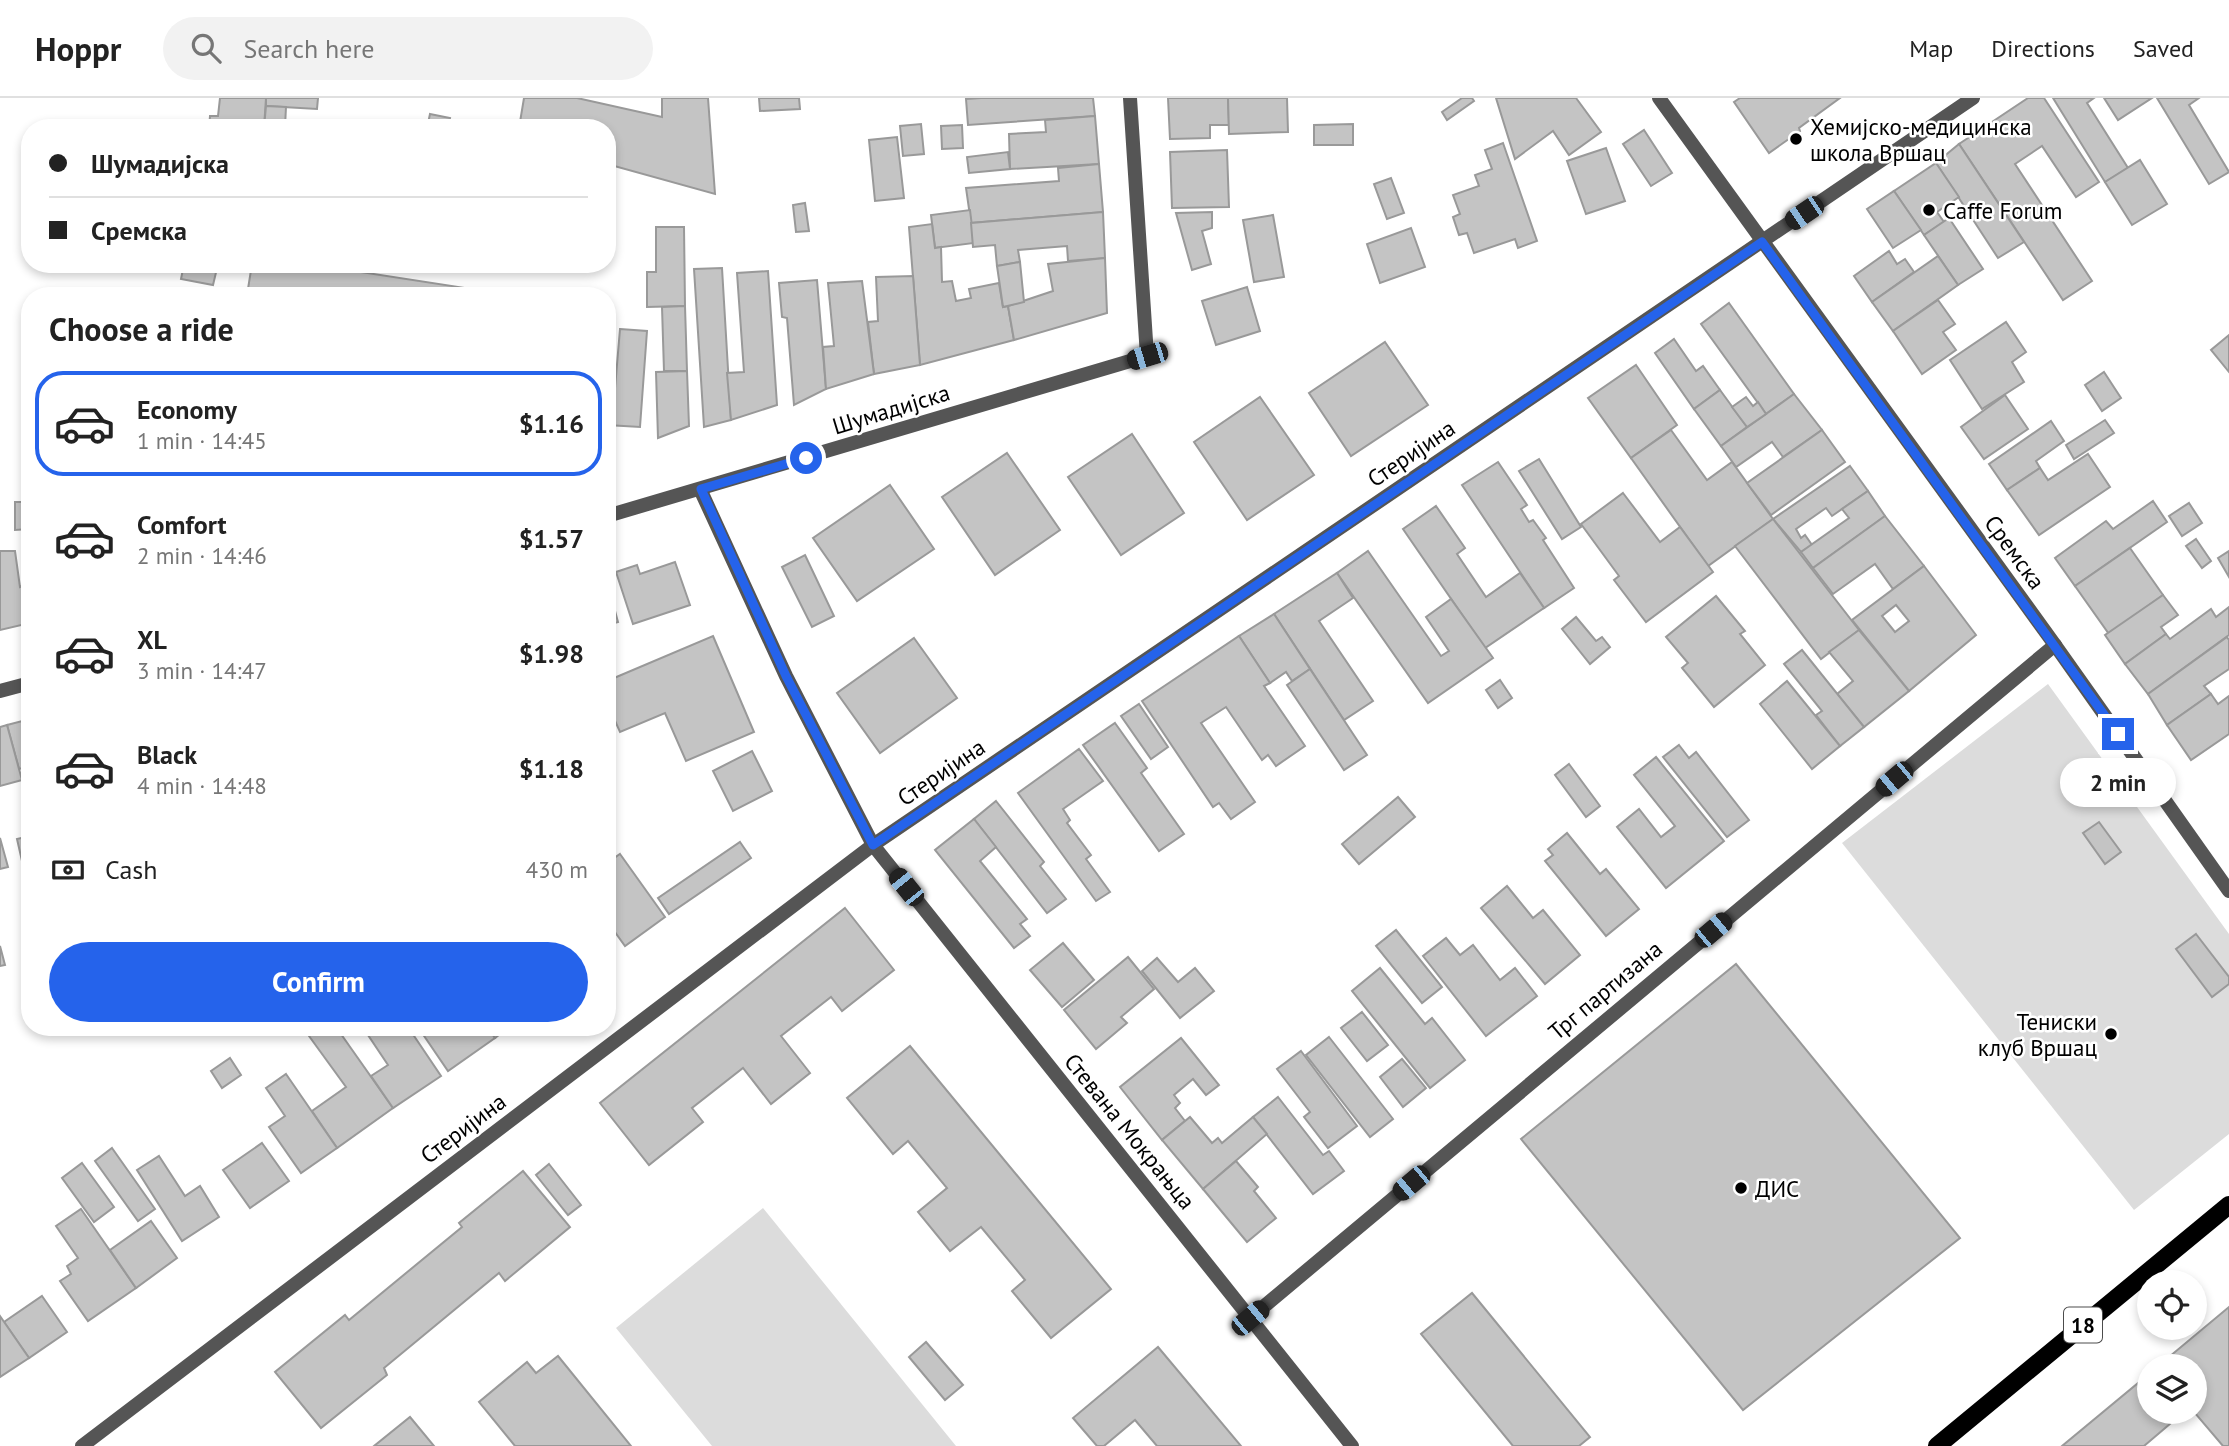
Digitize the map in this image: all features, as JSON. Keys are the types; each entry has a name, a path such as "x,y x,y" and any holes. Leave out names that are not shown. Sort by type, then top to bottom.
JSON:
{"main road":[{"name":"18","path":"1937,1446 2229,1205"}],"street":[{"name":"Шумадијска","path":"616,513 1147,356 1130,98"},
{"name":"Сремска","path":"1659,98 2229,891"},
{"name":"Стеријина","path":"82,1446 873,845 1973,98"},
{"path":"701,489 786,676 873,845"},
{"name":"Трг партизана","path":"1250,1318 2054,645"},
{"path":"0,691 21,685"},
{"name":"Стевана Мокрањца","path":"873,845 1352,1446"}],"shaded area":[{"name":"Тениски клуб Вршац","path":"2048,684 2229,934 2229,1134 2134,1210 1842,843"},
{"path":"763,1208 956,1446 712,1446 616,1328"}],"building":[{"path":"220,98 266,98 265,119 210,119 210,116 218,116"},
{"path":"266,98 318,98 317,109 266,106"},
{"path":"524,98 577,98 662,117 662,98 708,98 715,194 616,166 616,119 520,119"},
{"path":"759,98 799,98 800,109 760,111"},
{"path":"1093,98 1095,116 968,125 966,99"},
{"path":"1168,98 1228,98 1229,125 1210,125 1210,138 1170,139"},
{"path":"1228,98 1287,98 1288,132 1229,134"},
{"path":"1462,98 1472,98 1474,101 1447,120 1442,112"},
{"path":"1496,98 1576,98 1601,132 1569,155 1553,131 1515,159"},
{"path":"1740,98 1840,98 1769,153 1734,102"},
{"path":"2028,98 2044,98 2099,182 2076,197 2042,146 2015,164 2092,281 2063,300 1959,144"},
{"path":"2053,98 2094,98 2087,103 2128,168 2105,182"},
{"path":"2104,98 2152,98 2118,120"},
{"path":"2157,98 2199,98 2189,105 2229,172 2209,184"},
{"path":"266,106 286,107 285,119 265,119"},
{"path":"430,114 450,118 450,119 429,119"},
{"path":"1095,116 1099,164 1010,169 1009,134 1046,132 1045,120"},
{"path":"921,124 924,154 903,156 900,126"},
{"path":"1353,124 1353,145 1314,145 1314,125"},
{"path":"962,125 963,148 942,149 941,126"},
{"path":"1644,130 1672,173 1651,186 1623,144"},
{"path":"897,137 904,198 875,201 869,140"},
{"path":"1503,143 1537,241 1518,248 1515,239 1474,253 1467,233 1459,235 1453,217 1460,214 1453,195 1479,186 1475,175 1492,169 1485,150"},
{"path":"1959,144 2024,242 1998,258 1936,163"},
{"path":"1606,148 1625,201 1586,214 1567,161"},
{"path":"1227,150 1229,207 1172,208 1170,152"},
{"path":"1008,152 1010,169 969,173 967,157"},
{"path":"2140,160 2167,204 2132,225 2105,182"},
{"path":"1936,163 1959,197 1937,212 1944,222 1924,235 1894,191"},
{"path":"1099,164 1103,212 971,223 966,188 1059,181 1058,168"},
{"path":"1391,178 1404,213 1387,219 1374,184"},
{"path":"1894,191 1921,230 1893,248 1867,209"},
{"path":"805,203 809,231 796,232 793,205"},
{"path":"970,210 974,243 935,248 931,215"},
{"path":"1103,212 1105,258 1068,261 1067,246 1018,250 1020,262 997,266 995,245 973,247 971,223"},
{"path":"1212,212 1212,228 1202,231 1211,264 1192,270 1176,213"},
{"path":"1273,215 1284,277 1254,282 1243,220"},
{"path":"1949,218 1983,269 1958,285 1924,235"},
{"path":"932,224 935,248 941,247 942,282 952,281 956,301 971,298 969,289 999,283 1003,307 1008,306 1014,340 920,365 909,227"},
{"path":"656,227 684,227 685,306 647,307 647,272 656,272"},
{"path":"1411,228 1425,267 1380,283 1367,244"},
{"path":"1889,251 1897,264 1905,259 1914,272 1872,302 1854,276"},
{"path":"1938,256 1958,285 1893,331 1872,302"},
{"path":"1105,258 1107,313 1014,340 1008,306 1053,291 1048,264"},
{"path":"1020,262 1024,302 1003,307 997,266"},
{"path":"722,268 731,420 704,427 694,269"},
{"path":"768,271 777,405 731,420 727,373 744,372 737,273"},
{"path":"182,273 216,273 213,285 181,279"},
{"path":"251,273 368,273 458,287 248,287"},
{"path":"913,276 920,365 874,374 868,322 878,321 876,277"},
{"path":"817,280 826,389 794,405 787,318 782,317 779,283"},
{"path":"862,281 874,374 826,389 823,347 834,346 828,283"},
{"path":"1247,287 1260,331 1216,345 1202,301"},
{"path":"1938,300 1955,324 1943,332 1956,350 1922,374 1893,331"},
{"path":"1729,303 1794,394 1766,414 1701,324"},
{"path":"685,306 687,371 664,371 662,307"},
{"path":"2006,322 2026,352 2012,362 2024,382 1982,409 1950,360"},
{"path":"620,329 647,331 640,427 616,426"},
{"path":"2229,335 2229,372 2211,350"},
{"path":"1674,339 1696,371 1703,366 1720,390 1694,409 1655,353"},
{"path":"1385,342 1428,405 1351,456 1309,393"},
{"path":"1636,365 1677,425 1631,458 1588,398"},
{"path":"687,371 689,426 658,438 656,372"},
{"path":"2104,372 2121,398 2102,411 2085,385"},
{"path":"1720,390 1747,427 1721,446 1694,409"},
{"path":"1794,394 1822,430 1783,457 1772,442 1736,467 1721,446"},
{"path":"2005,395 2028,429 1984,459 1961,427"},
{"path":"1260,397 1314,475 1247,520 1194,442"},
{"path":"1746,397 1753,406 1758,402 1766,414 1747,427 1732,407"},
{"path":"2105,420 2114,433 2074,459 2066,445"},
{"path":"2051,421 2064,441 2036,461 2040,468 2007,490 1989,464"},
{"path":"1671,430 1707,480 1732,462 1773,519 1708,566 1631,458"},
{"path":"1822,430 1845,462 1771,515 1747,483"},
{"path":"1132,434 1184,513 1121,555 1068,477"},
{"path":"1007,453 1060,530 995,575 942,497"},
{"path":"2088,454 2110,487 2039,535 2007,490 2040,468 2048,480"},
{"path":"1539,459 1581,527 1562,539 1519,471"},
{"path":"1498,462 1527,505 1521,509 1529,522 1533,520 1546,538 1543,540 1574,588 1544,608 1462,485"},
{"path":"1850,466 1868,491 1832,516 1826,508 1796,529 1801,538 1805,535 1812,545 1801,552 1773,519"},
{"path":"890,485 934,549 857,601 813,538"},
{"path":"1868,491 1885,516 1813,568 1801,552 1849,518 1842,509"},
{"path":"1623,493 1660,542 1680,527 1713,572 1646,622 1614,580 1619,576 1581,524"},
{"path":"2153,501 2167,522 2075,586 2055,558 2106,521 2113,529"},
{"path":"15,502 21,502 21,530 15,530"},
{"path":"2189,503 2202,523 2182,536 2169,516"},
{"path":"1436,506 1465,548 1457,554 1486,597 1520,573 1544,608 1485,648 1403,529"},
{"path":"1885,516 1924,566 1893,589 1875,564 1833,594 1813,568"},
{"path":"1773,519 1859,630 1821,659 1735,546"},
{"path":"2196,539 2211,561 2202,568 2186,546"},
{"path":"2130,548 2163,595 2109,634 2075,586"},
{"path":"0,551 15,551 21,587 21,625 0,630"},
{"path":"1368,551 1441,656 1449,651 1426,617 1451,599 1493,658 1428,703 1337,573"},
{"path":"2229,551 2229,577 2218,558"},
{"path":"805,555 834,616 812,627 782,567"},
{"path":"675,562 690,605 633,624 616,572 637,565 640,574"},
{"path":"1924,566 1976,635 1909,691 1852,620","holes":["1896,605 1909,621 1895,632 1882,616"]},
{"path":"1337,573 1353,598 1319,621 1373,701 1344,720 1274,614"},
{"path":"2163,595 2178,615 2161,627 2166,634 2125,664 2105,635"},
{"path":"1716,596 1745,631 1740,634 1765,665 1714,707 1682,668 1688,663 1666,637"},
{"path":"2229,607 2229,635 2148,694 2125,664 2166,634 2170,639 2211,609 2216,617"},
{"path":"1274,614 1310,669 1292,681 1286,672 1270,683 1239,636"},
{"path":"1576,617 1596,641 1602,637 1610,647 1590,664 1562,629"},
{"path":"1859,630 1909,691 1864,727 1837,694 1853,681 1829,652"},
{"path":"713,636 754,732 686,761 665,713 620,732 616,723 616,677"},
{"path":"1239,636 1270,683 1264,686 1305,746 1276,766 1268,755 1262,760 1226,707 1201,723 1255,802 1231,819 1219,803 1213,807 1142,701"},
{"path":"2227,637 2229,669 2204,686 2211,694 2167,725 2148,694"},
{"path":"914,638 957,698 880,753 837,693"},
{"path":"1802,650 1864,727 1840,746 1816,715 1822,711 1784,664"},
{"path":"1310,669 1367,755 1344,770 1287,685"},
{"path":"1500,680 1512,698 1498,708 1486,690"},
{"path":"1787,681 1840,746 1812,769 1760,704"},
{"path":"2211,694 2218,704 2229,696 2229,734 2191,760 2167,725"},
{"path":"1139,704 1168,747 1151,759 1121,716"},
{"path":"21,721 21,768 19,769 7,725"},
{"path":"1115,723 1147,768 1141,773 1184,834 1159,851 1083,745"},
{"path":"7,725 21,780 0,786 0,727"},
{"path":"1679,745 1689,758 1696,752 1749,820 1727,837 1663,757"},
{"path":"1079,749 1103,781 1063,809 1070,820 1067,823 1091,855 1086,859 1110,892 1096,901 1018,793"},
{"path":"752,751 772,791 733,811 713,771"},
{"path":"1656,757 1724,841 1666,888 1617,827 1639,809 1661,837 1675,826 1634,775"},
{"path":"1569,764 1600,806 1586,817 1555,775"},
{"path":"1398,797 1415,817 1359,864 1342,844"},
{"path":"996,801 1044,862 1040,866 1066,899 1047,913 974,819"},
{"path":"974,819 996,847 980,861 1027,919 1020,924 1030,936 1014,948 935,850"},
{"path":"2099,822 2121,852 2105,864 2083,833"},
{"path":"1567,833 1600,874 1606,869 1639,909 1606,936 1545,861 1553,855 1548,849"},
{"path":"0,838 8,867 0,869"},
{"path":"21,838 21,857 17,839"},
{"path":"740,842 751,858 669,914 658,898"},
{"path":"620,854 665,917 625,946 616,934 616,857"},
{"path":"1507,886 1533,918 1543,910 1580,955 1545,984 1481,908"},
{"path":"845,908 894,970 842,1011 831,997 781,1036 810,1073 771,1104 743,1068 692,1108 703,1122 649,1165 600,1103"},
{"path":"1396,930 1442,987 1422,1003 1376,946"},
{"path":"2196,934 2229,977 2229,984 2212,997 2176,949"},
{"path":"1446,938 1460,955 1473,945 1500,980 1515,968 1537,996 1486,1036 1423,956"},
{"path":"1063,943 1094,980 1062,1007 1030,970"},
{"path":"0,946 5,965 0,966"},
{"path":"1128,957 1154,989 1121,1017 1127,1023 1096,1049 1064,1010"},
{"path":"1157,958 1178,982 1195,968 1214,991 1180,1018 1142,971"},
{"name":"ДИС","path":"1736,964 1960,1238 1743,1410 1521,1139"},
{"path":"1380,968 1425,1024 1432,1018 1465,1060 1430,1088 1352,991"},
{"path":"1362,1012 1388,1045 1367,1061 1341,1028"},
{"path":"309,1036 342,1036 393,1108 337,1148 312,1111 346,1087"},
{"path":"369,1036 414,1036 441,1076 393,1108 371,1076 388,1065"},
{"path":"424,1036 494,1036 495,1038 448,1071"},
{"path":"1329,1037 1393,1119 1370,1137 1306,1055"},
{"path":"1181,1038 1219,1085 1206,1095 1193,1079 1174,1095 1180,1103 1175,1108 1185,1121 1162,1140 1120,1087"},
{"path":"910,1046 1111,1289 1051,1338 1012,1291 1025,1280 981,1227 950,1251 918,1212 947,1188 908,1141 893,1154 847,1098"},
{"path":"1301,1051 1357,1126 1328,1148 1304,1117 1310,1112 1277,1069"},
{"path":"230,1058 241,1075 222,1088 211,1071"},
{"path":"1402,1059 1426,1088 1403,1107 1380,1077"},
{"path":"286,1074 337,1148 301,1173 269,1127 285,1116 266,1088"},
{"path":"1278,1097 1323,1155 1329,1151 1344,1171 1313,1194 1253,1117"},
{"path":"1190,1117 1212,1143 1218,1138 1222,1143 1253,1117 1267,1134 1203,1189 1162,1140"},
{"path":"262,1143 289,1181 250,1208 223,1170"},
{"path":"112,1148 155,1209 138,1221 95,1161"},
{"path":"159,1156 185,1196 200,1186 219,1217 182,1241 137,1170"},
{"path":"1236,1161 1258,1187 1254,1191 1276,1218 1247,1242 1203,1189"},
{"path":"82,1163 114,1207 94,1222 62,1178"},
{"path":"549,1164 581,1205 568,1215 536,1175"},
{"path":"523,1171 570,1227 505,1281 499,1273 384,1368 387,1375 321,1428 275,1372 345,1315 349,1320 462,1227 459,1223"},
{"path":"81,1209 136,1288 88,1321 60,1281 71,1274 67,1266 78,1258 56,1226"},
{"path":"151,1221 177,1258 136,1288 110,1250"},
{"path":"1472,1293 1590,1437 1579,1446 1513,1446 1421,1334"},
{"path":"42,1296 67,1332 29,1358 4,1322"},
{"path":"2229,1307 2229,1446 2223,1446 2204,1424 2207,1424 2207,1354 2173,1354 2189,1340 2207,1340 2207,1325"},
{"path":"0,1316 29,1358 0,1377"},
{"path":"926,1342 963,1385 945,1400 909,1357"},
{"path":"1158,1347 1241,1446 1157,1446 1135,1420 1104,1446 1097,1446 1073,1418"},
{"path":"558,1356 631,1446 515,1446 479,1402 527,1362 536,1373"},
{"path":"2137,1384 2137,1424 2170,1424 2144,1446 2062,1446"},
{"path":"410,1417 434,1446 374,1446"}],"place":[{"name":"Хемијско-медицинска школа Вршац","path":"1796,139"},
{"name":"Caffe Forum","path":"1929,210"},
{"name":"Тениски клуб Вршац","path":"2111,1034"},
{"name":"ДИС","path":"1741,1188"}],"route":[{"path":"806,458 701,489 786,676 873,845 1762,242 2118,734"}]}
